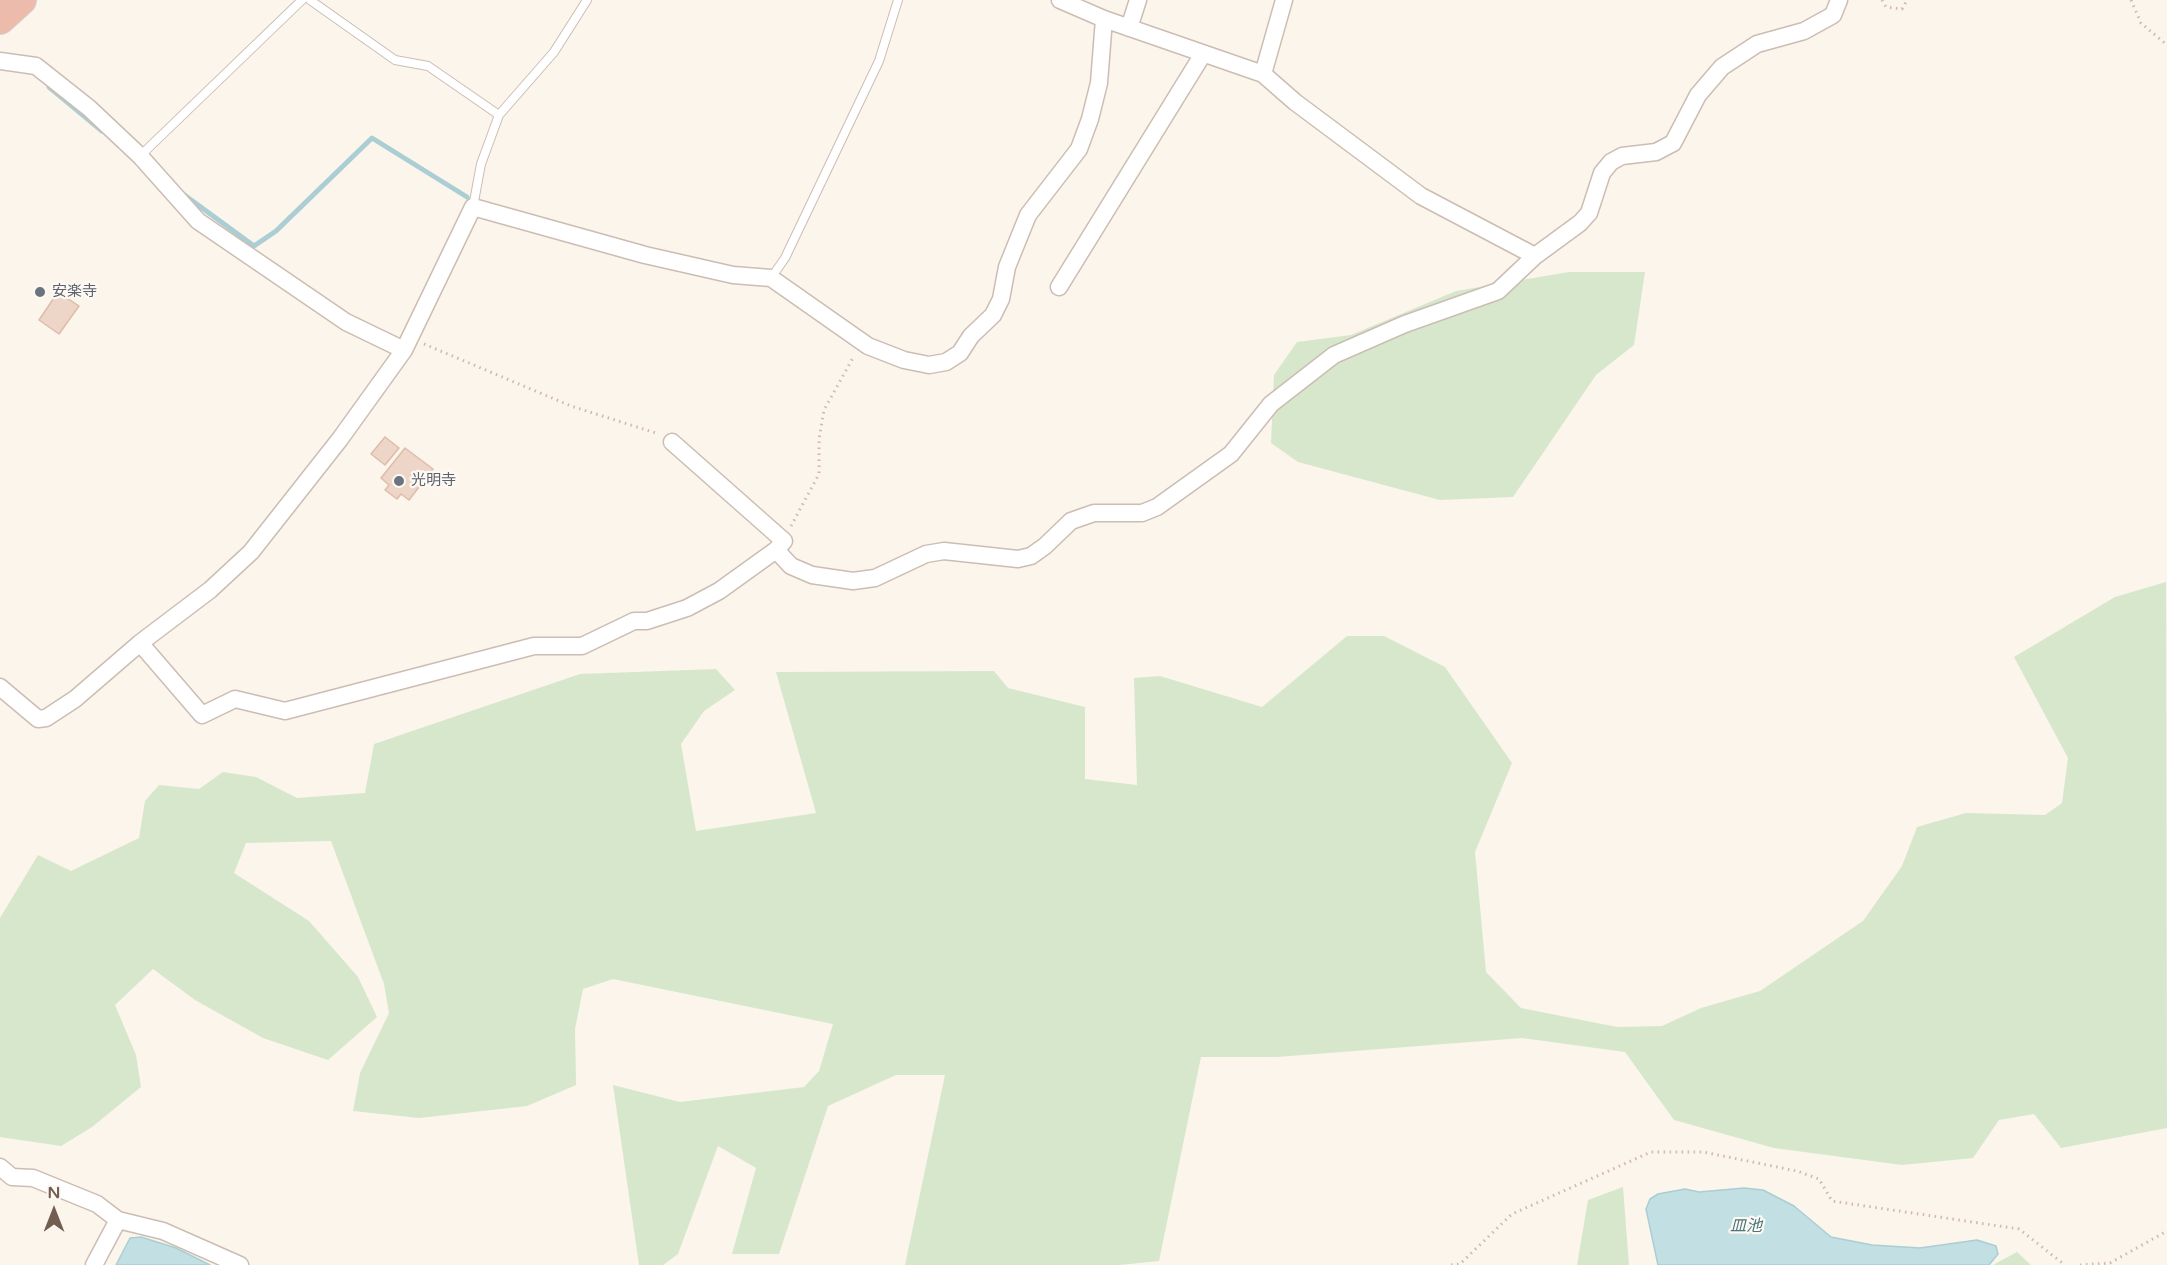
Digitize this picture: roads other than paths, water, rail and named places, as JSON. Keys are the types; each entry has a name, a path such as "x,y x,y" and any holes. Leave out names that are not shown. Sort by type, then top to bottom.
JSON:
{"highway":[{"path":"0,19 21,0"}],"street":[{"path":"1060,0 1104,19 1263,74 1295,102 1421,196 1535,256"},
{"path":"1129,28 1138,0"},
{"path":"1263,74 1284,0"},
{"path":"672,442 780,545 791,566 812,575 853,581 875,578 926,554 944,551 1006,559 1031,556 1071,521 1094,513 1142,513 1157,507 1231,454 1271,404 1334,355 1405,324 1498,291 1535,256 1589,213 1602,173 1611,162 1622,156 1656,152 1673,143 1698,95 1722,67 1757,44 1804,31 1833,15 1839,0"},
{"path":"2,691 38,719 46,718 75,699 140,643 210,590 251,552 340,439 406,346 473,207 645,255 733,274 771,278 865,343 904,360 929,365 946,362 960,353 971,336 993,315 1001,299 1007,267 1028,215 1035,202 1049,190 1079,149 1090,119 1103,52 1104,19"},
{"path":"1059,287 1203,54"},
{"path":"0,61 36,66 89,108 140,156 198,221 257,258 260,265 346,322 406,346"},
{"path":"140,643 202,715 235,699 285,711 534,646 589,644 634,621 647,621 687,608 719,591 780,545"},
{"path":"0,1167 12,1177 33,1178 97,1204 118,1220 163,1231 240,1265"},
{"path":"94,1265 118,1220"}],"lane":[{"path":"140,156 302,0"},
{"path":"310,0 395,60 428,66 499,115"},
{"path":"473,207 481,164 499,115 554,52 587,0"},
{"path":"771,278 785,258 879,61 898,0"}],"water":[{"name":"皿池","path":"1744,1188 1763,1190 1794,1206 1831,1237 1872,1245 1920,1248 1977,1240 1996,1246 1998,1254 1989,1265 1658,1265 1646,1209 1650,1199 1658,1194 1685,1189 1699,1192"},
{"path":"141,1237 176,1248 210,1265 116,1265 130,1238"}],"waterway":[{"path":"49,87 102,131"},
{"path":"183,194 254,246 276,231 372,138 467,197"}],"place":[{"name":"安楽寺","path":"40,292"},
{"name":"光明寺","path":"399,481"}]}
